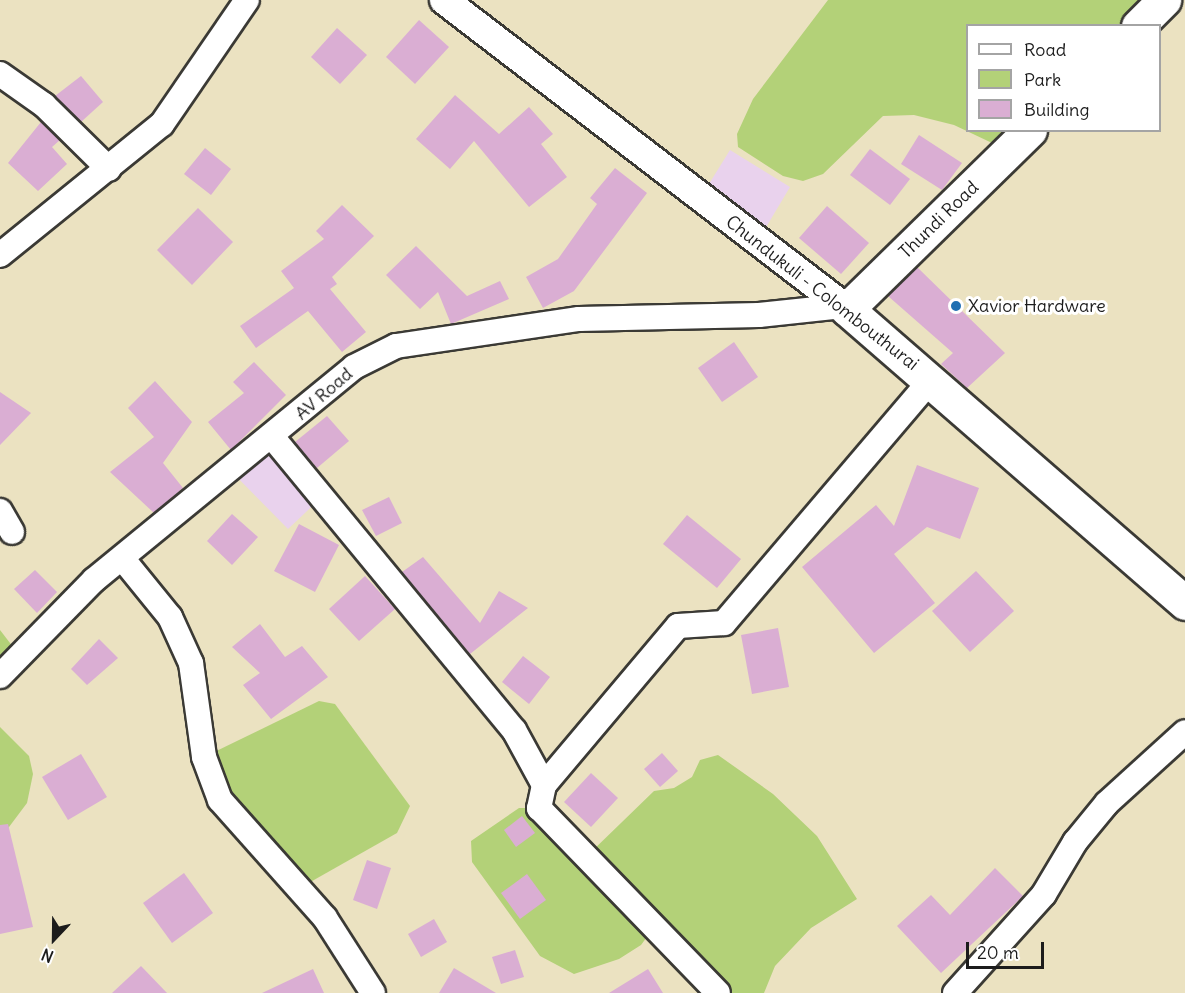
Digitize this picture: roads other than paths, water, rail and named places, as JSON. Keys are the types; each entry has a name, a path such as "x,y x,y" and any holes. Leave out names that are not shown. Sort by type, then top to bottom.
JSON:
{"main road":[{"path":"1140,24 1164,0"},
{"name":"Thundi Road","path":"845,307 1028,132"},
{"name":"Chundukuli - Colombouthurai","path":"845,307 932,379 1185,603"}],"street":[{"path":"0,255 162,124 247,0"},
{"name":"Chundukuli - Colombouthurai","path":"444,0 845,307"},
{"path":"0,74 44,105 109,169"},
{"name":"AV Road","path":"0,676 122,558 273,438 354,368 396,346 579,319 754,316 845,307"},
{"path":"718,993 538,808 544,785 678,626 724,623 932,379"},
{"path":"273,438 499,711 544,785"},
{"path":"122,558 171,616 190,663 204,757 220,800 325,918 373,993"},
{"path":"956,993 1044,894 1075,842 1107,803 1185,732"}],"place":[{"name":"Xavior Hardware","path":"956,306"}]}
